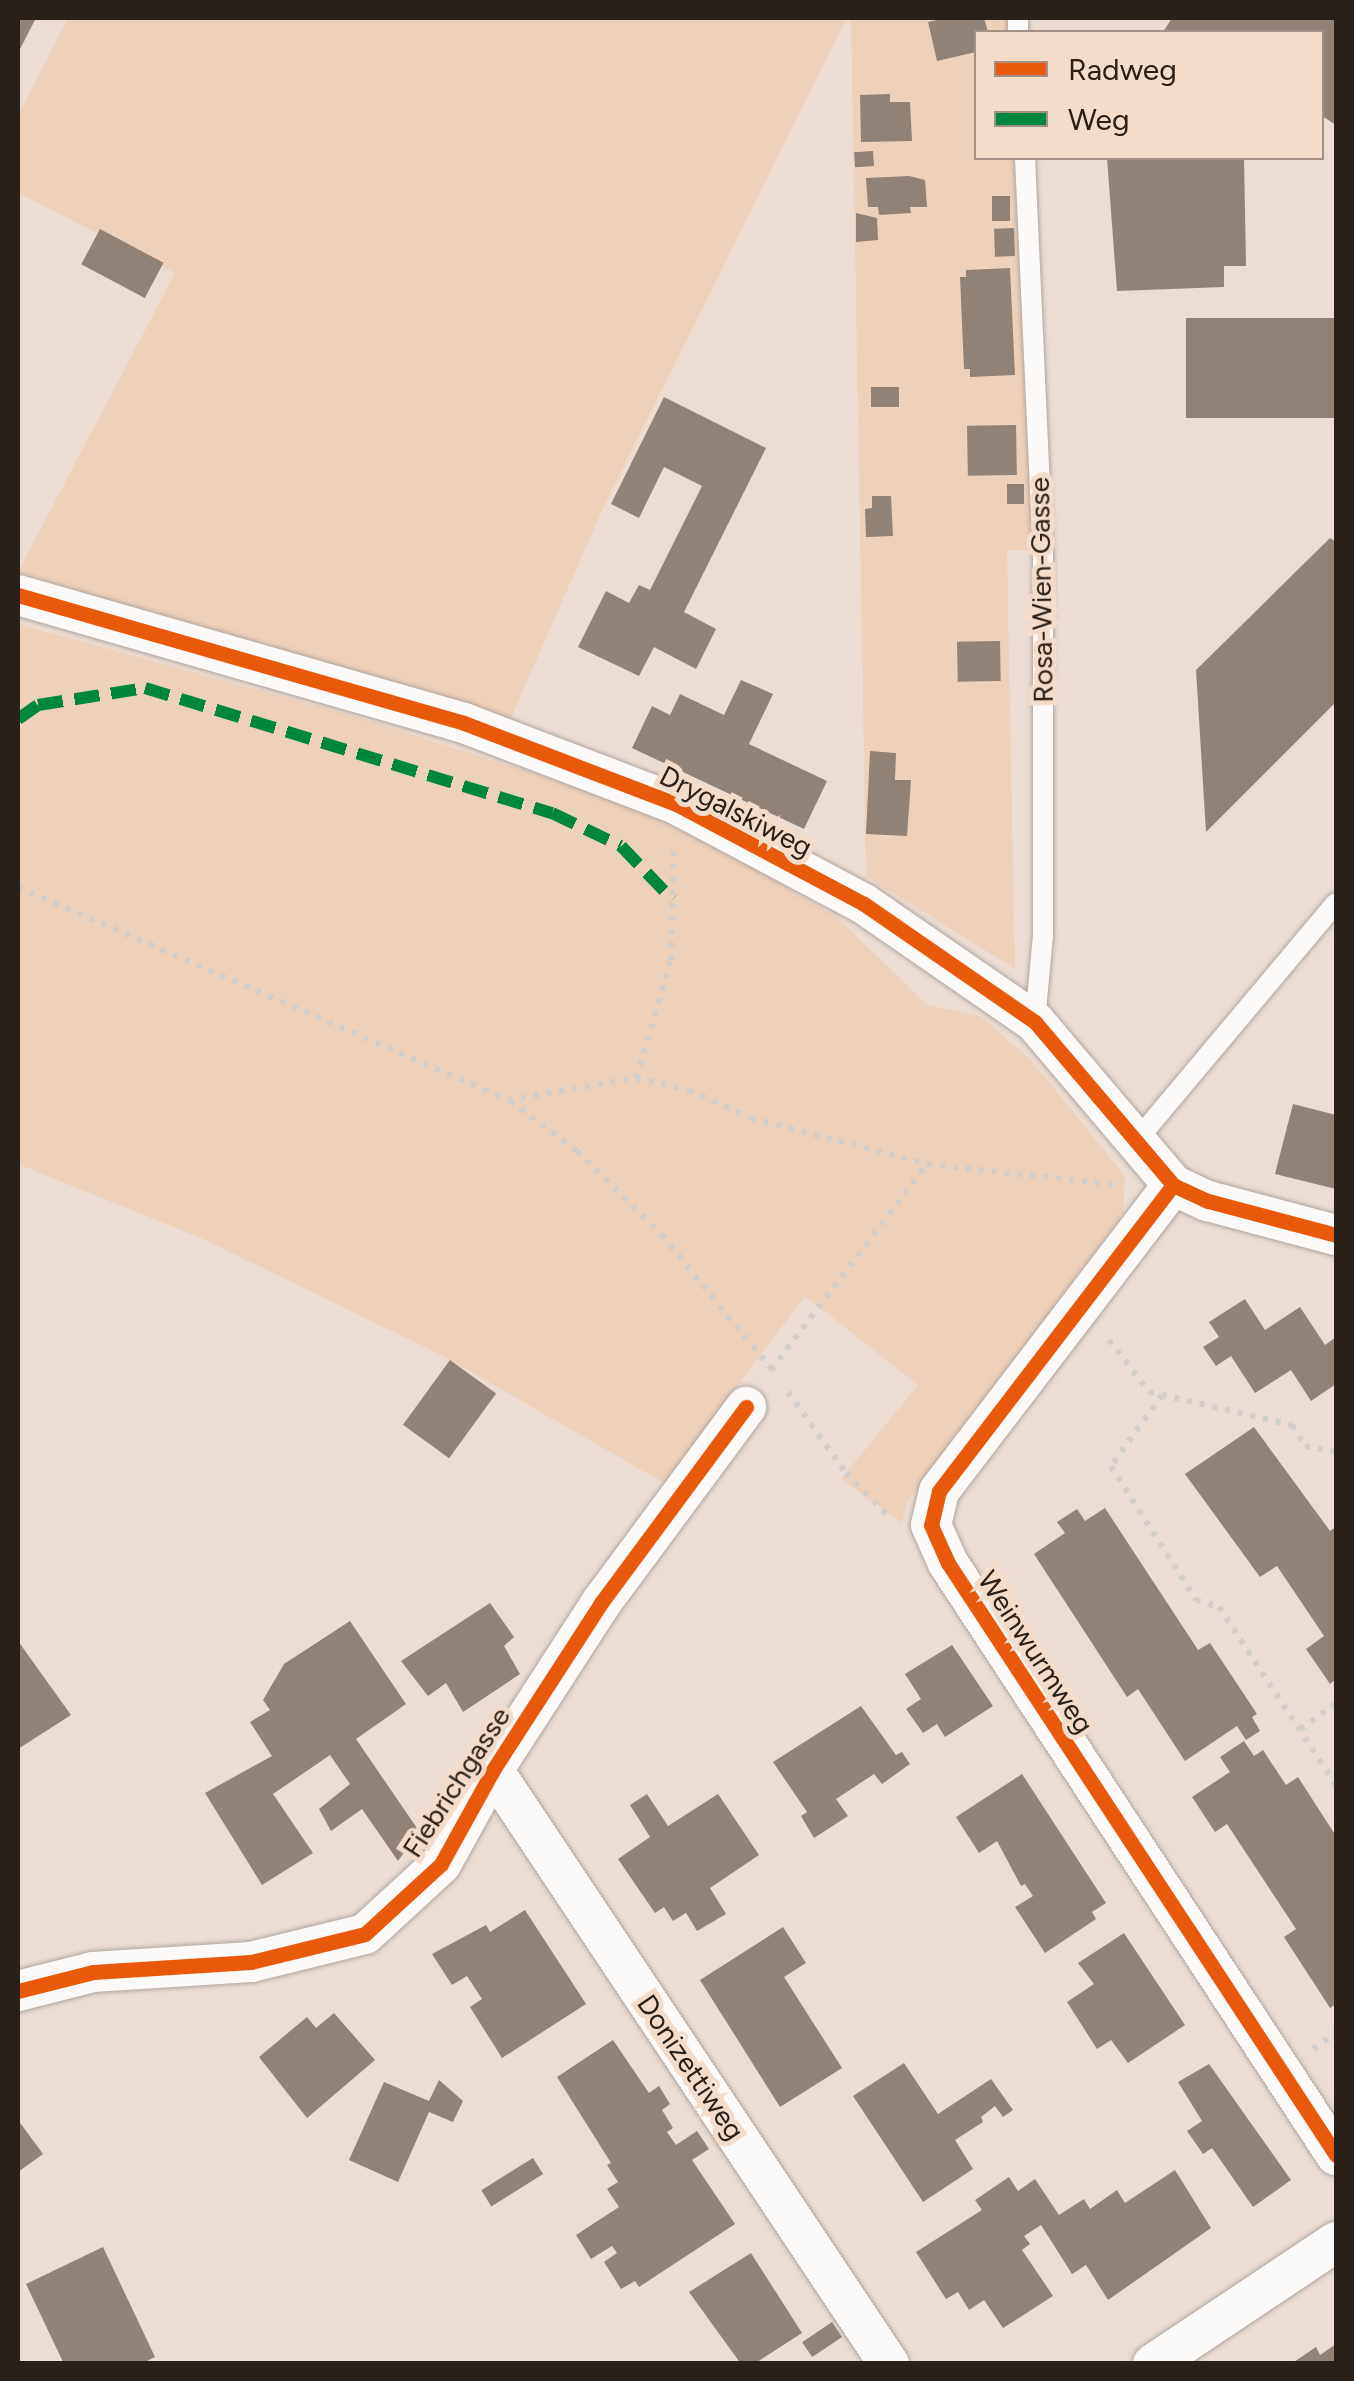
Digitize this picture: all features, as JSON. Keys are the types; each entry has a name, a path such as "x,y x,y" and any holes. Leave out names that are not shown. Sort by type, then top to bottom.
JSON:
{"street":[{"name":"Drygalskiweg","path":"18,594 464,723 676,804 864,904 1035,1022 1173,1184 1208,1201 1336,1234"},
{"path":"931,1525 939,1491 1173,1184"},
{"name":"Fiebrichgasse","path":"18,1991 93,1972 251,1962 364,1934 441,1864 493,1770 601,1603 746,1407"},
{"name":"Weinwurmweg","path":"931,1525 958,1579 1336,2155"},
{"name":"Donizettiweg","path":"493,1770 889,2364"},
{"path":"1153,2364 1336,2242"}],"lane":[{"name":"Rosa-Wien-Gasse","path":"1025,160 1043,551 1043,935 1035,1022"},
{"path":"1137,1140 1336,903"}],"path":[{"path":"636,1078 671,960 676,804"},
{"path":"18,887 508,1100 578,1151 662,1235 772,1369 846,1473 900,1529 931,1525"},
{"path":"508,1100 636,1078 689,1090 751,1118 928,1164 1097,1185 1173,1184"},
{"path":"746,1407 928,1164"},
{"path":"1107,1338 1149,1392 1292,1425 1305,1446 1336,1452"},
{"path":"1162,1395 1111,1466 1196,1600 1220,1607 1336,1785"},
{"path":"1300,1729 1336,1704"}],"shaded area":[{"path":"68,18 847,18 605,504 509,722 18,572 175,273 18,193 18,115"},
{"path":"851,18 1009,18 1010,30 974,30 974,160 1014,160 1032,550 1007,550 1015,969 866,876"},
{"path":"18,624 360,718 601,795 715,846 838,918 927,1005 980,1016 1031,1060 1125,1176 1123,1214 908,1501 902,1523 841,1479 918,1385 805,1296 664,1483 443,1356 203,1239 18,1164"}],"building":[{"path":"18,18 36,18 18,53"},
{"path":"984,18 987,30 974,30 974,52 937,61 928,22"},
{"path":"1172,18 1336,18 1336,125 1324,117 1324,30 1164,30"},
{"path":"890,94 890,102 910,102 912,141 861,142 860,95"},
{"path":"873,151 874,166 855,167 854,152"},
{"path":"1107,160 1244,160 1246,266 1224,266 1224,287 1117,291"},
{"path":"909,176 925,180 927,207 910,207 911,213 879,215 878,207 868,207 866,178"},
{"path":"992,196 1010,196 1010,221 992,221"},
{"path":"856,213 877,218 878,240 856,242"},
{"path":"1014,228 1015,256 995,257 994,229"},
{"path":"100,229 164,263 145,298 81,264"},
{"path":"1010,268 1015,375 970,377 970,369 964,369 960,277 966,277 966,270"},
{"path":"1186,318 1336,318 1336,418 1186,418"},
{"path":"871,387 899,387 899,407 871,407"},
{"path":"664,397 766,448 684,612 716,629 696,669 654,647 639,676 578,647 606,591 629,603 639,585 650,590 702,486 664,467 639,518 611,504"},
{"path":"1016,425 1017,475 968,476 967,426"},
{"path":"1007,484 1024,484 1024,504 1007,504"},
{"path":"872,496 891,496 893,536 866,537 865,509 872,508"},
{"path":"1330,538 1336,542 1336,702 1206,832 1196,670"},
{"path":"1000,641 1001,681 958,682 957,642"},
{"path":"741,680 773,694 749,744 827,781 804,829 632,748 652,706 670,715 680,694 724,715"},
{"path":"870,751 896,753 895,780 911,780 907,836 866,834"},
{"path":"1293,1104 1336,1115 1336,1189 1275,1174"},
{"path":"1245,1299 1265,1330 1300,1307 1325,1345 1336,1337 1336,1384 1311,1401 1291,1370 1255,1393 1231,1356 1216,1366 1203,1347 1219,1337 1209,1322"},
{"path":"450,1360 496,1394 449,1458 403,1425"},
{"path":"1254,1427 1330,1531 1336,1527 1336,1679 1330,1684 1306,1649 1324,1636 1277,1566 1260,1577 1185,1474"},
{"path":"1105,1508 1198,1650 1210,1643 1257,1714 1252,1717 1260,1731 1246,1740 1237,1726 1185,1761 1138,1689 1127,1697 1034,1554 1065,1533 1057,1522 1077,1509 1085,1521"},
{"path":"490,1603 514,1637 504,1646 520,1674 463,1712 446,1683 428,1696 401,1661"},
{"path":"350,1621 406,1704 356,1739 419,1831 398,1861 362,1809 331,1831 319,1809 350,1784 330,1755 273,1794 313,1853 262,1885 205,1793 272,1756 250,1722 270,1710 263,1700 284,1664"},
{"path":"18,1641 71,1715 18,1749"},
{"path":"952,1645 993,1706 945,1737 937,1724 923,1733 906,1709 921,1699 905,1674"},
{"path":"861,1706 896,1755 902,1752 910,1764 882,1784 874,1774 836,1799 848,1816 814,1838 801,1816 807,1812 773,1762"},
{"path":"1244,1741 1254,1756 1263,1750 1286,1785 1298,1777 1336,1836 1336,2004 1330,2008 1284,1937 1296,1929 1227,1824 1215,1832 1192,1797 1230,1772 1220,1757"},
{"path":"1022,1774 1106,1903 1092,1912 1096,1919 1045,1953 1015,1907 1033,1896 1025,1884 1021,1886 997,1841 979,1853 956,1817"},
{"path":"647,1794 668,1826 718,1794 759,1855 710,1888 726,1914 697,1931 686,1913 673,1921 664,1907 655,1913 618,1859 650,1837 630,1805"},
{"path":"525,1910 586,2004 502,2058 470,2007 482,1999 467,1976 452,1985 432,1954 486,1925 490,1932"},
{"path":"783,1927 806,1963 784,1977 842,2068 780,2107 700,1980"},
{"path":"1124,1933 1185,2025 1128,2063 1111,2040 1097,2049 1067,2002 1094,1984 1078,1963"},
{"path":"334,2013 375,2060 307,2118 259,2057 307,2017 316,2028"},
{"path":"613,2040 649,2093 659,2086 670,2104 662,2110 673,2128 667,2132 676,2145 697,2131 709,2149 692,2160 735,2224 639,2287 635,2281 621,2289 604,2262 617,2253 612,2246 591,2259 576,2235 619,2207 607,2189 618,2182 607,2165 611,2163 557,2077"},
{"path":"904,2063 938,2114 991,2079 1013,2110 1003,2117 995,2106 981,2117 983,2122 955,2140 973,2169 923,2202 853,2096"},
{"path":"1209,2064 1291,2180 1253,2207 1212,2148 1203,2154 1187,2131 1202,2121 1178,2082"},
{"path":"439,2080 463,2101 453,2122 429,2112 398,2182 349,2160 384,2082 429,2101"},
{"path":"18,2120 43,2154 18,2172"},
{"path":"533,2158 543,2174 491,2206 481,2190"},
{"path":"1175,2170 1211,2228 1108,2300 1086,2265 1072,2274 1041,2225 1024,2236 1030,2244 1022,2250 1053,2296 1003,2328 984,2300 969,2310 958,2292 946,2299 916,2252 982,2210 975,2200 1009,2177 1018,2191 1035,2179 1059,2215 1084,2199 1090,2209 1117,2190 1125,2203"},
{"path":"103,2247 155,2357 141,2364 64,2364 26,2284"},
{"path":"751,2253 802,2333 754,2364 741,2364 689,2292"},
{"path":"832,2322 842,2337 812,2357 802,2342"},
{"path":"1336,2344 1336,2364 1291,2364 1316,2347 1320,2355"}],"marked path":[{"path":"18,719 38,705 145,688 552,813 621,846 672,899"}],"cycle path":[{"path":"18,595 464,723 676,804 864,904 1035,1022 1173,1185 1208,1201 1336,1235"},
{"path":"1173,1185 939,1491 931,1525 948,1563 1336,2155"},
{"path":"18,1991 93,1972 251,1962 365,1934 441,1864 493,1770 601,1603 746,1407"}]}
